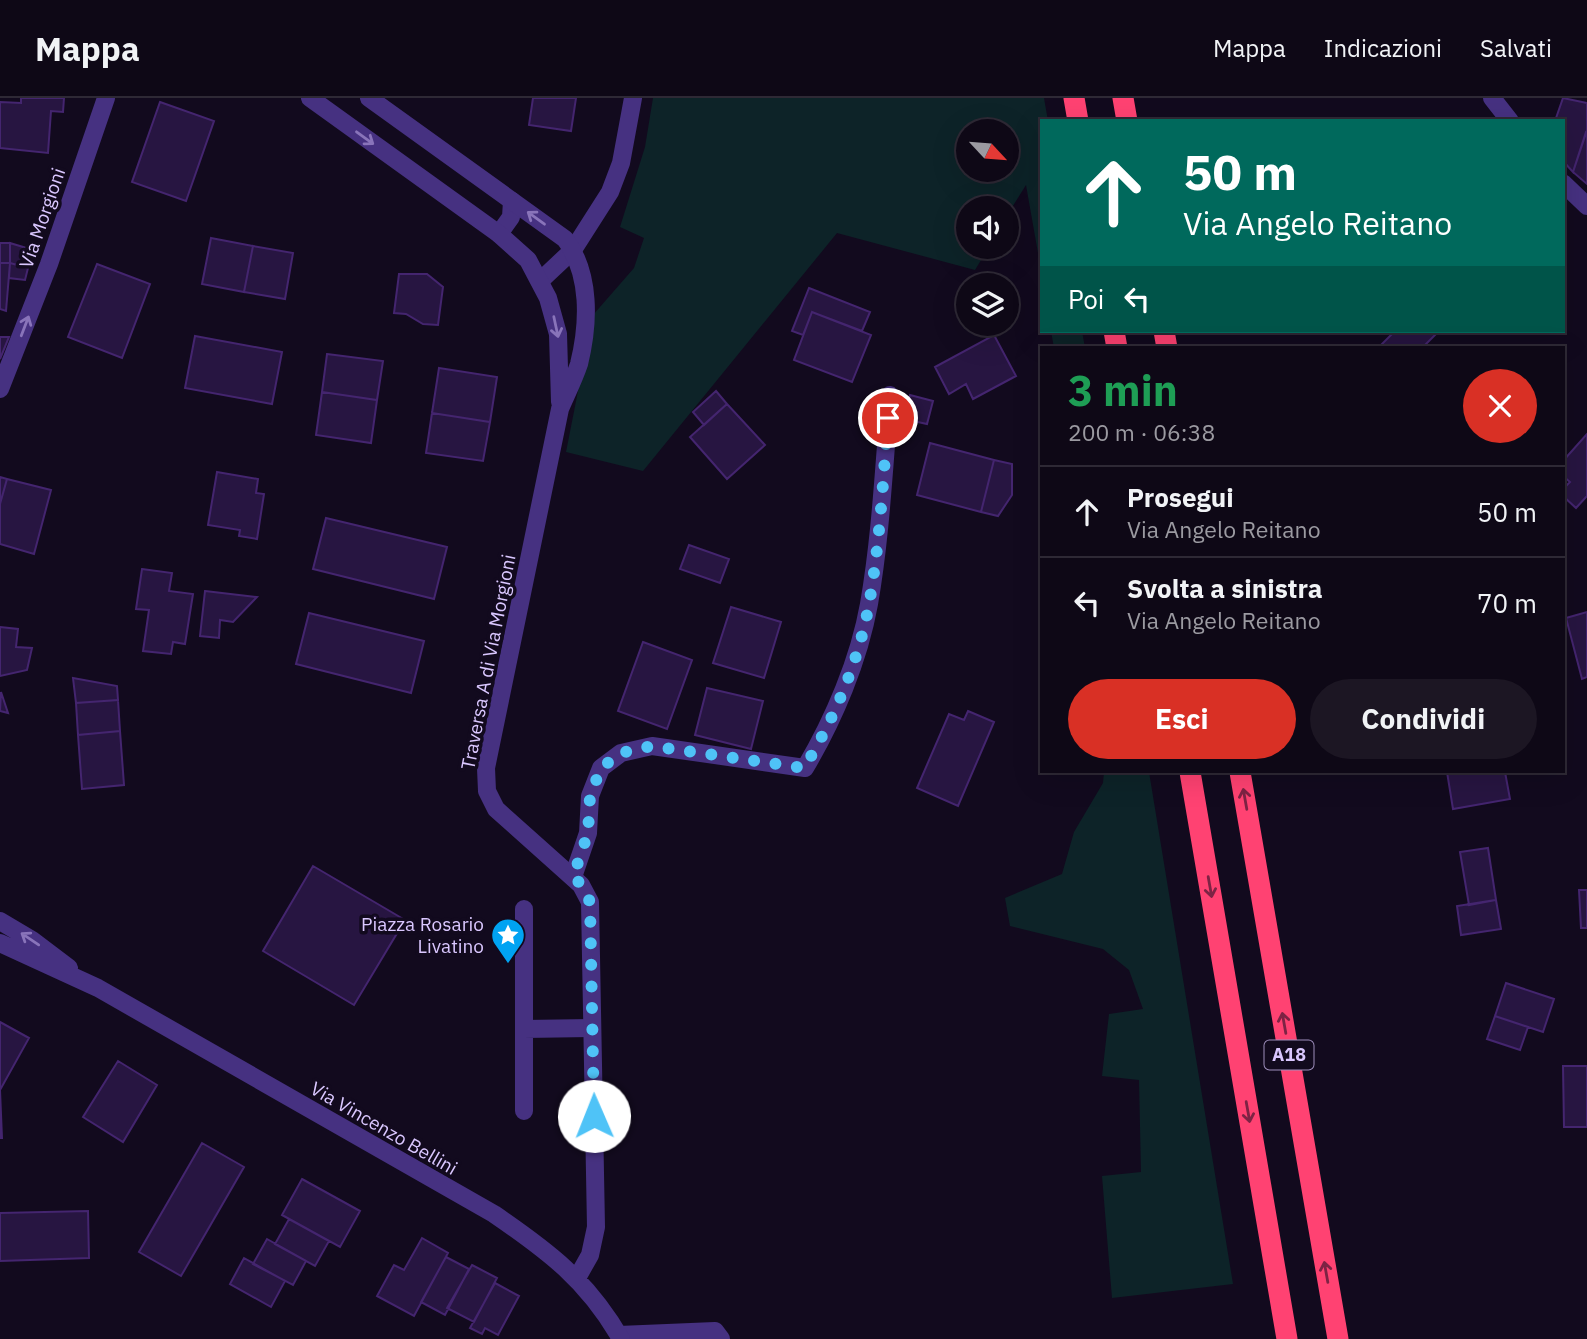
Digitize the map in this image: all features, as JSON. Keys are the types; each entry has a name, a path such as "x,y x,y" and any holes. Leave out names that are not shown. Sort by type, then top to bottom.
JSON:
{"highway":[{"path":"1074,98 1078,119"},
{"path":"1124,98 1127,119"},
{"name":"A18","path":"1190,773 1287,1339"},
{"name":"A18","path":"1240,773 1338,1339"}],"street":[{"name":"Via Morgioni","path":"0,389 49,264 106,98"},
{"name":"Traversa A di Via Morgioni","path":"310,98 499,234 528,260 540,281 558,334 560,409"},
{"name":"Traversa A di Via Morgioni","path":"369,98 565,239 581,266 586,316 579,365 560,409 486,768 487,791 496,808 577,881"},
{"path":"540,281 573,250 610,192 621,163 633,98"},
{"path":"1492,98 1508,119"},
{"path":"1565,185 1587,206"},
{"path":"499,234 511,217 512,201"},
{"path":"577,1278 590,1255 596,1227 590,902 577,881 588,833 590,796 601,768 621,753 652,746 804,768 818,745 853,665 869,605 890,395"},
{"path":"524,909 524,1111"},
{"path":"0,920 98,989"},
{"path":"0,943 98,989"},
{"name":"Via Vincenzo Bellini","path":"98,989 494,1214 544,1248 577,1278 620,1337"},
{"path":"524,1029 591,1028"},
{"path":"620,1337 715,1331 721,1339"}],"green space":[{"path":"653,98 1044,98 1048,119 1040,119 1040,264 1026,185 1019,196 956,196 956,259 982,259 975,270 837,233 643,471 566,452 593,315 634,268 644,238 620,227 645,147"},
{"path":"1051,333 1082,333 1085,346 1054,346"},
{"path":"1104,773 1149,773 1233,1284 1112,1298 1102,1176 1141,1172 1139,1080 1102,1076 1109,1014 1143,1009 1129,970 1103,949 1010,926 1005,898 1062,874 1074,832 1103,783"}],"building":[{"path":"21,98 64,98 63,112 51,111 48,153 0,148 0,102 21,103"},
{"path":"533,98 576,98 571,131 529,125"},
{"path":"1563,98 1587,103 1587,130 1573,172 1565,163 1565,119 1556,119"},
{"path":"160,102 214,121 186,201 132,182"},
{"path":"1587,132 1587,184 1573,172"},
{"path":"211,238 253,246 244,292 202,284"},
{"path":"0,243 10,243 10,263 0,263"},
{"path":"10,243 33,250 28,268 10,263"},
{"path":"253,246 293,253 285,299 244,292"},
{"path":"0,263 10,263 6,311 0,309"},
{"path":"10,263 28,268 25,280 9,278"},
{"path":"97,264 150,284 122,358 68,337"},
{"path":"399,274 427,274 443,287 438,325 423,324 406,314 394,313"},
{"path":"809,288 870,312 862,331 812,312 803,335 792,331"},
{"path":"812,312 871,335 852,382 794,360"},
{"path":"1393,333 1437,333 1424,346 1380,346"},
{"path":"195,336 282,352 272,404 185,388"},
{"path":"995,336 1016,376 973,399 966,384 949,394 935,367"},
{"path":"0,337 9,337 0,359"},
{"path":"327,354 383,361 377,400 322,392"},
{"path":"439,368 497,377 490,422 432,413"},
{"path":"716,391 727,404 704,425 693,412"},
{"path":"322,392 377,400 371,443 316,435"},
{"path":"910,395 933,401 927,424 904,419"},
{"path":"727,404 765,445 727,479 690,437"},
{"path":"432,413 490,422 483,461 426,453"},
{"path":"1587,434 1587,496 1576,508 1565,498 1565,487 1570,482 1565,478 1565,459"},
{"path":"930,443 994,460 981,512 917,495"},
{"path":"994,460 1012,464 1012,495 998,516 981,512"},
{"path":"217,472 258,479 256,493 264,494 257,539 239,536 240,530 208,525"},
{"path":"0,477 7,479 0,504"},
{"path":"7,479 51,490 34,554 0,544 0,504"},
{"path":"326,518 447,547 434,599 313,569"},
{"path":"689,545 729,559 720,583 680,569"},
{"path":"142,569 172,573 169,591 193,594 185,644 173,642 171,654 143,651 149,610 136,609"},
{"path":"205,591 257,597 233,622 220,620 219,638 200,636"},
{"path":"731,607 781,622 764,678 713,663"},
{"path":"1587,612 1587,677 1582,679 1566,618"},
{"path":"309,613 424,641 411,693 296,664"},
{"path":"0,627 18,629 16,647 32,648 27,670 0,676"},
{"path":"643,642 692,660 667,729 618,711"},
{"path":"73,678 117,686 118,700 76,703"},
{"path":"707,688 763,701 751,749 695,735"},
{"path":"1,692 8,713 0,711"},
{"path":"118,700 120,731 78,735 76,703"},
{"path":"968,711 994,722 958,806 917,788 949,714 964,720"},
{"path":"120,731 124,785 82,789 78,735"},
{"path":"1447,773 1505,773 1510,799 1453,809"},
{"path":"1488,848 1496,900 1469,905 1460,852"},
{"path":"313,866 405,920 354,1005 263,951"},
{"path":"1579,890 1587,890 1587,928 1581,928"},
{"path":"1496,900 1501,929 1461,935 1457,906"},
{"path":"1506,983 1554,999 1543,1032 1495,1016"},
{"path":"1495,1016 1528,1027 1520,1050 1487,1039"},
{"path":"0,1022 29,1038 0,1090"},
{"path":"118,1061 157,1085 123,1142 83,1117"},
{"path":"1563,1066 1587,1066 1587,1127 1564,1127"},
{"path":"0,1090 2,1138 0,1138"},
{"path":"202,1143 244,1167 181,1276 139,1252"},
{"path":"302,1179 360,1211 340,1247 282,1215"},
{"path":"88,1211 89,1258 0,1261 0,1213"},
{"path":"289,1219 329,1241 315,1266 275,1244"},
{"path":"422,1238 448,1253 414,1316 377,1296 394,1265 404,1270"},
{"path":"267,1239 306,1261 293,1285 253,1264"},
{"path":"446,1257 469,1269 445,1315 421,1302"},
{"path":"244,1258 285,1281 271,1307 230,1284"},
{"path":"472,1265 497,1278 474,1322 447,1308"},
{"path":"495,1283 519,1296 498,1335 485,1328 482,1334 470,1328"}],"place":[{"name":"Piazza Rosario Livatino","path":"508,965"}],"route":[{"path":"594,1116 590,902 582,885 573,877 588,833 590,796 601,768 621,753 652,746 804,768 818,745 853,665 869,605 888,418"}]}
